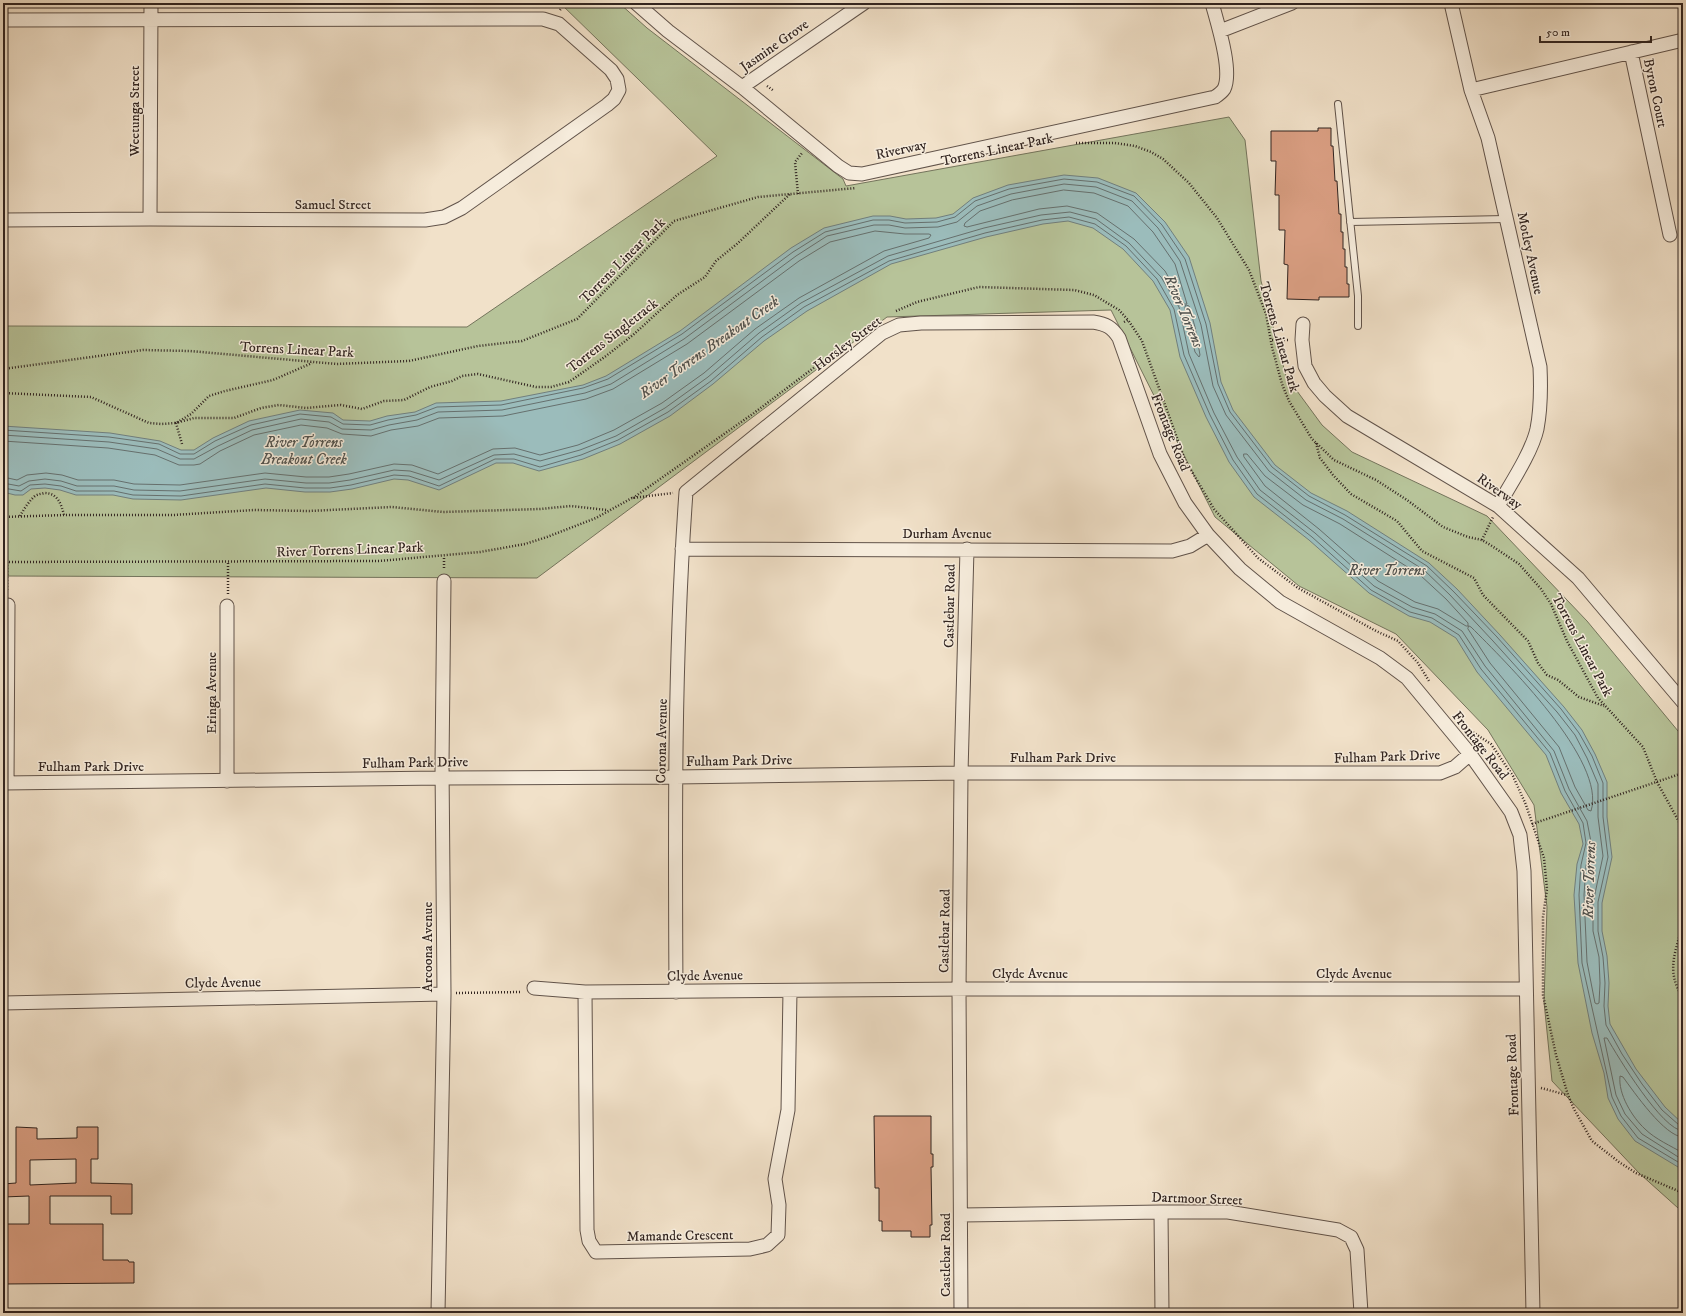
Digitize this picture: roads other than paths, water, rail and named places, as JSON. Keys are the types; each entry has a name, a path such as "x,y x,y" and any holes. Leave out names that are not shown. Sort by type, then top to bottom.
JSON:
{"street":[{"name":"Weetunga Street","path":"150,219 151,3"},
{"name":"Riverway","path":"636,3 668,31 811,142 838,166 849,173 862,174 1215,97 1224,90 1227,79 1227,67 1220,31"},
{"name":"Jasmine Grove","path":"742,87 864,3"},
{"path":"1212,3 1220,31 1292,3"},
{"name":"Motley Avenue","path":"1451,3 1471,90 1488,138 1540,367 1541,394 1537,430 1524,460 1498,506"},
{"name":"Samuel Street","path":"3,220 425,220 444,217 462,208 607,105 619,90 618,79 611,70 559,24 543,19 151,20"},
{"path":"3,20 151,20"},
{"path":"1471,90 1683,40"},
{"name":"Byron Court","path":"1631,52 1670,234"},
{"name":"Horsley Street","path":"686,492 882,333 899,325 921,323 1094,322 1104,323 1112,328"},
{"name":"Riverway","path":"1303,324 1302,340 1305,366 1314,383 1325,396 1347,416 1498,506 1578,578 1683,702"},
{"name":"Frontage Road","path":"1112,328 1119,338 1160,454 1184,503 1208,535 1240,569 1280,602 1380,658 1406,678 1470,754 1511,812 1518,828 1524,871 1532,1313"},
{"name":"Corona Avenue","path":"676,992 675,777 682,549 686,492"},
{"name":"Durham Avenue","path":"682,549 1172,550 1190,546 1208,535"},
{"name":"Castlebar Road","path":"961,1313 959,989 961,773 967,549"},
{"name":"Arcoona Avenue","path":"438,1313 444,994 442,778 444,581"},
{"path":"5,783 8,605"},
{"name":"Eringa Avenue","path":"226,781 227,606"},
{"name":"Fulham Park Drive","path":"5,783 961,773 1440,773 1454,767 1470,754"},
{"name":"Clyde Avenue","path":"537,988 585,992 959,989 1526,989"},
{"name":"Mamande Crescent","path":"585,992 587,1230 588,1241 596,1252 750,1249 767,1245 778,1235 779,1205 775,1179 788,1110 790,990"},
{"name":"Clyde Avenue","path":"3,1003 444,994"},
{"path":"1161,1212 1162,1313"},
{"name":"Dartmoor Street","path":"961,1215 1228,1212 1338,1230 1351,1237 1357,1250 1361,1313"}],"lane":[{"path":"1338,104 1358,296 1358,326"},
{"path":"1350,222 1507,219"}],"water":[{"path":"1064,175 1098,178 1136,193 1165,222 1189,257 1210,323 1221,382 1233,410 1275,465 1311,493 1347,511 1429,563 1457,589 1500,635 1564,707 1582,730 1595,754 1607,782 1607,817 1612,857 1602,903 1602,931 1607,956 1609,983 1608,1006 1610,1024 1636,1069 1665,1107 1683,1124 1683,1170 1635,1141 1618,1119 1608,1098 1604,1073 1592,1033 1578,963 1574,895 1577,864 1583,844 1579,824 1561,793 1546,755 1477,672 1456,638 1430,622 1409,616 1369,593 1309,540 1254,497 1229,462 1206,417 1180,357 1170,310 1153,281 1123,249 1093,228 1068,221 1043,224 986,237 891,264 807,311 764,341 713,384 670,416 620,444 583,459 539,471 513,463 496,463 439,490 408,480 394,479 352,489 330,492 305,492 266,488 181,500 133,499 113,495 76,495 60,490 45,488 31,489 23,495 3,492 3,426 110,433 160,441 181,450 194,450 213,438 249,421 300,410 333,413 343,420 370,421 387,416 415,412 436,403 501,401 583,385 606,376 680,331 791,248 824,228 873,216 890,216 906,219 936,218 953,214 973,198 1008,185"}],"water label":[{"name":"River Torrens","path":"1184,311"},
{"name":"River Torrens Breakout Creek","path":"709,347"},
{"name":"River Torrens Breakout Creek","path":"304,450"},
{"name":"River Torrens","path":"1387,570"},
{"name":"River Torrens","path":"1589,880"}]}
